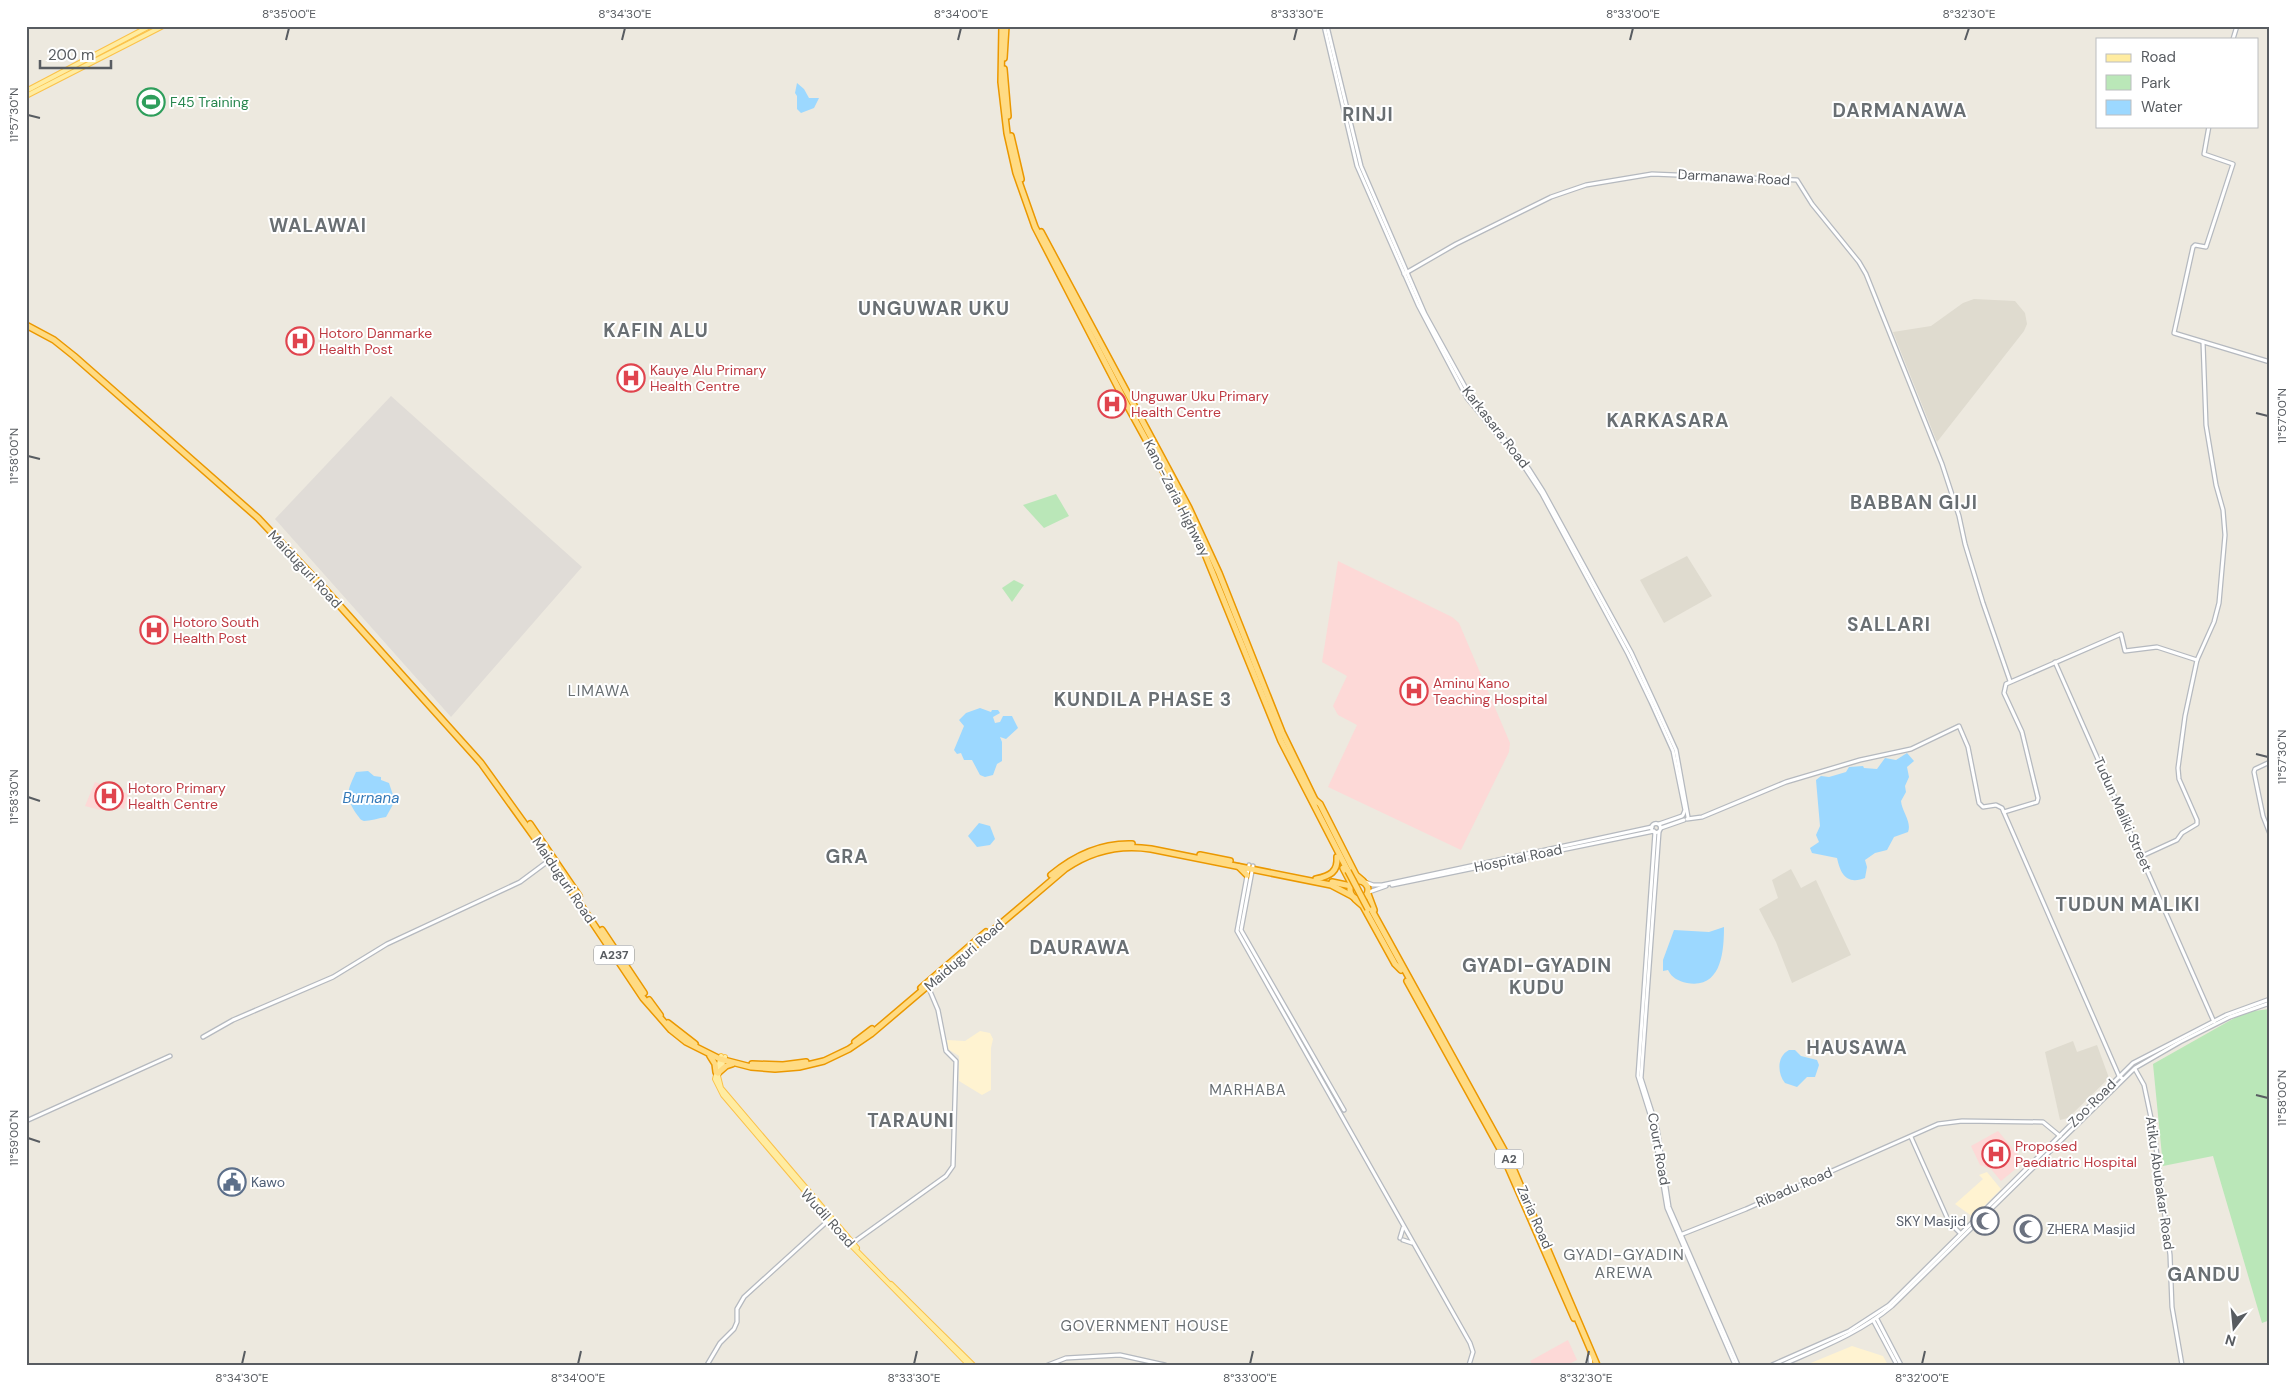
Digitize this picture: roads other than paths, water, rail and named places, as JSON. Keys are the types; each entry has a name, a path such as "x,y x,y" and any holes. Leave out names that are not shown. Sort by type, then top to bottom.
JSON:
{"highway":[{"name":"Kano-Zaria Highway","path":"1002,26 1001,82 1006,126 1014,167 1030,215 1090,335 1194,527 1281,741 1314,801 1320,804 1356,875 1364,882"},
{"name":"Kano-Zaria Highway","path":"1006,26 1004,70 1008,119 1020,173 1033,213 1054,257 1198,527 1219,574 1282,732 1314,801 1317,817 1351,885"},
{"name":"Maiduguri Road","path":"26,324 67,350 258,518 406,677 481,763 552,860 644,994 665,1020 698,1045 735,1064 775,1069 799,1067 824,1061 863,1040 1058,874 1075,862 1094,853 1110,849 1138,847 1236,866 1251,867 1260,871 1331,885 1354,897"},
{"name":"A2","path":"1314,801 1401,967"},
{"name":"Maiduguri Road","path":"552,860 650,1008 679,1037 708,1054 752,1064 770,1065 796,1064 819,1059 858,1040 927,985 1056,871 1092,850 1121,844 1148,845 1251,867 1351,885"},
{"path":"1316,879 1327,877 1334,872 1337,865 1337,857"},
{"path":"1236,866 1249,875 1260,871"},
{"path":"1356,882 1364,882 1368,886 1368,893 1364,898 1354,897 1351,885 1356,882"},
{"name":"Zaria Road","path":"1368,893 1372,905 1402,962 1401,967 1500,1149 1590,1356 1596,1364"},
{"name":"Zaria Road","path":"1354,897 1363,906 1395,964 1401,967 1510,1161 1596,1364"},
{"path":"708,1054 713,1060 717,1073 726,1066 735,1064"}],"main road":[{"path":"26,91 150,26"},
{"path":"26,96 163,26"},
{"path":"717,1073 722,1058"},
{"name":"Wudil Road","path":"717,1073 716,1084 724,1095 829,1219 969,1365"},
{"name":"Wudil Road","path":"851,1243 973,1365"}],"street":[{"name":"Karkasara Road","path":"1325,26 1354,157 1405,273 1454,377 1467,398 1537,480 1631,652 1676,750 1685,818"},
{"path":"2233,38 2237,26"},
{"path":"2209,128 2204,154 2234,164 2206,247 2194,245 2193,247 2174,333 2270,362"},
{"name":"Darmanawa Road","path":"1405,273 1466,239 1551,197 1592,183 1652,174 1797,180 1814,207 1862,267 1924,417 1959,516 1964,544 2010,681"},
{"path":"2142,856 2177,840 2182,833 2197,824 2178,775 2185,716 2197,660 2218,609 2225,535 2223,510 2216,485 2205,422 2203,342"},
{"path":"2004,812 2038,800 2022,732 2004,693 2004,685 2121,634 2125,651 2157,647 2197,660"},
{"name":"Tudun Maliki Street","path":"2055,662 2215,1023"},
{"path":"1685,818 1702,818 1792,780 1860,760 1911,749 1959,726 1968,747 1979,804 1983,807 2001,806 2119,1076 2123,1079"},
{"path":"2270,762 2255,769 2254,772 2263,816 2270,834"},
{"name":"Hospital Road","path":"1382,886 1562,848 1652,827 1654,824 1685,818"},
{"name":"Hospital Road","path":"1562,848 1657,831 1685,818"},
{"path":"1652,827 1657,831 1659,824"},
{"name":"Court Road","path":"1657,831 1641,1078 1657,1128 1669,1207 1679,1236 1736,1365"},
{"path":"203,1037 233,1020 333,977 387,944 520,882 552,860"},
{"path":"1251,867 1237,931 1470,1343 1473,1352 1469,1365"},
{"path":"1249,875 1242,930 1344,1110"},
{"path":"1364,882 1382,886"},
{"path":"1368,893 1382,886"},
{"path":"851,1243 946,1176 953,1166 956,1061 946,1051 938,1010 927,985"},
{"name":"Zoo Road","path":"1772,1365 1874,1318 2135,1068 2241,1008 2270,999"},
{"name":"Zoo Road","path":"1782,1365 1851,1334 1874,1318 1930,1270 2131,1065 2215,1023 2246,1010 2270,1003"},
{"path":"26,1121 170,1056"},
{"name":"Atiku Abubakar Road","path":"2131,1065 2135,1068 2144,1084 2154,1132 2170,1255 2172,1307 2182,1365"},
{"name":"Ribadu Road","path":"1679,1236 1938,1124 1970,1121 2043,1122 2061,1137"},
{"path":"1911,1137 1949,1222 1960,1234"},
{"path":"707,1365 720,1343 734,1329 737,1322 737,1309 744,1298 829,1219"},
{"path":"1403,1225 1402,1239 1414,1245"},
{"path":"1874,1318 1899,1365"},
{"path":"1048,1365 1066,1358 1120,1355 1165,1365"}],"water":[{"path":"797,83 804,89 809,98 819,98 814,108 801,113 797,109 797,96 795,93"},
{"path":"980,708 991,712 992,710 998,710 1000,713 993,717 995,723 1000,722 1003,716 1012,716 1018,728 1006,739 1000,737 1002,742 1002,761 997,764 993,775 985,777 980,775 972,760 964,760 961,753 957,754 954,750 964,726 959,720 966,713"},
{"path":"1907,753 1914,761 1907,767 1909,777 1905,786 1906,792 1901,801 1909,824 1908,832 1894,837 1887,850 1875,853 1865,860 1867,867 1865,878 1849,879 1842,872 1837,858 1812,853 1810,848 1819,842 1816,835 1820,826 1816,780 1821,776 1829,777 1846,772 1849,767 1863,766 1864,768 1877,769 1885,758 1896,760"},
{"name":"Burnana","path":"368,771 389,783 395,801 386,817 364,821 360,819 351,804 348,794 356,772"},
{"path":"979,823 990,826 995,839 990,845 977,847 968,836"},
{"path":"1724,927 1721,958 1714,975 1698,983 1687,983 1676,979 1668,970 1663,971 1663,960 1674,930 1709,932"},
{"path":"1789,1050 1795,1050 1801,1056 1817,1060 1819,1065 1815,1077 1807,1077 1797,1087 1785,1083 1780,1070 1780,1060"}],"place":[{"name":"F45 Training","path":"151,102"},
{"name":"Hotoro Danmarke Health Post","path":"300,341"},
{"name":"Kauye Alu Primary Health Centre","path":"631,378"},
{"name":"Unguwar Uku Primary Health Centre","path":"1112,404"},
{"name":"Hotoro South Health Post","path":"154,630"},
{"name":"Aminu Kano Teaching Hospital","path":"1414,691"},
{"name":"Hotoro Primary Health Centre","path":"109,796"},
{"name":"Proposed Paediatric Hospital","path":"1996,1154"},
{"name":"Kawo","path":"232,1182"},
{"name":"SKY Masjid","path":"1985,1221"},
{"name":"ZHERA Masjid","path":"2028,1229"}],"district":[{"name":"DARMANAWA","path":"1900,110"},
{"name":"RINJI","path":"1368,114"},
{"name":"WALAWAI","path":"318,225"},
{"name":"UNGUWAR UKU","path":"934,308"},
{"name":"KAFIN ALU","path":"656,330"},
{"name":"KARKASARA","path":"1668,420"},
{"name":"BABBAN GIJI","path":"1914,502"},
{"name":"SALLARI","path":"1889,624"},
{"name":"LIMAWA","path":"599,691"},
{"name":"KUNDILA PHASE 3","path":"1143,699"},
{"name":"GRA","path":"847,856"},
{"name":"TUDUN MALIKI","path":"2128,904"},
{"name":"DAURAWA","path":"1080,947"},
{"name":"GYADI-GYADIN KUDU","path":"1537,976"},
{"name":"HAUSAWA","path":"1857,1047"},
{"name":"MARHABA","path":"1248,1090"},
{"name":"TARAUNI","path":"911,1120"},
{"name":"GYADI-GYADIN AREWA","path":"1624,1263"},
{"name":"GANDU","path":"2204,1274"},
{"name":"GOVERNMENT HOUSE","path":"1145,1326"}]}
